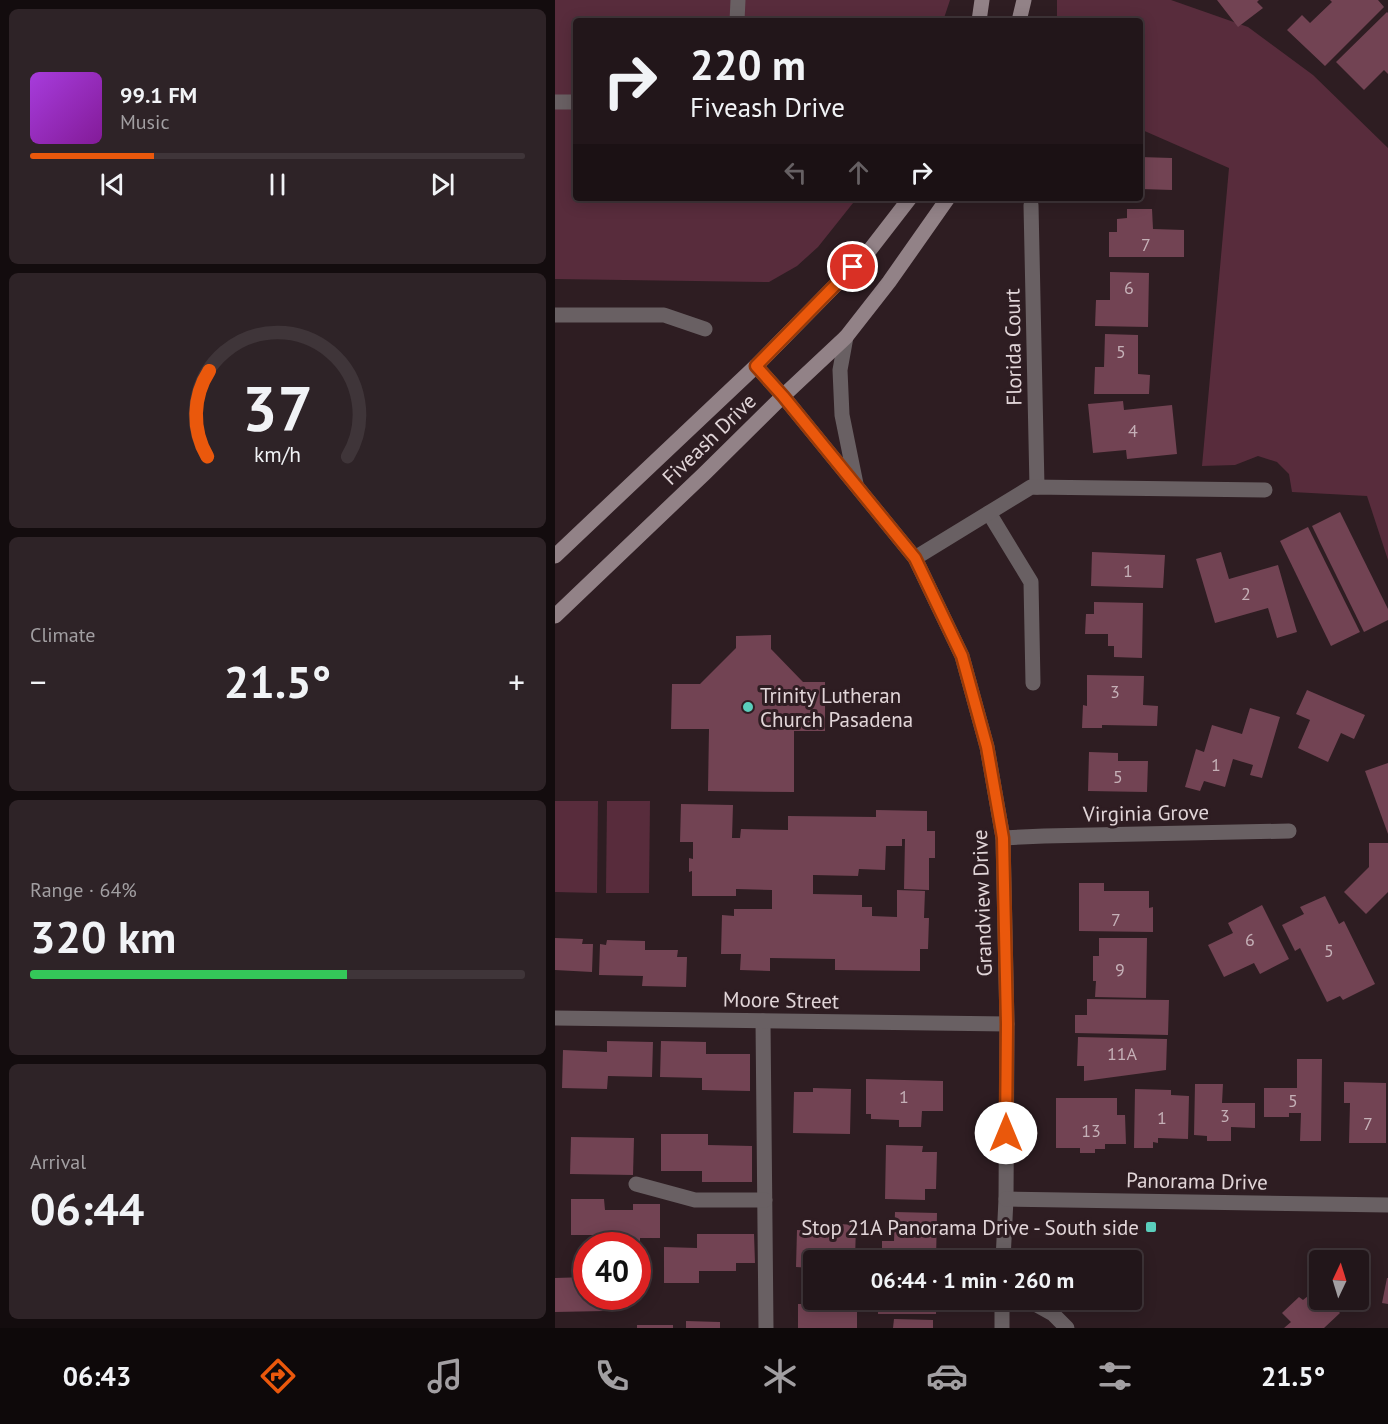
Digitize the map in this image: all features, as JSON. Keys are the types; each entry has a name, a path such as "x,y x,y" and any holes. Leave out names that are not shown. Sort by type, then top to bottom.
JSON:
{"main road":[{"path":"979,18 982,0"},
{"path":"1020,18 1024,0"},
{"name":"Fiveash Drive","path":"555,556 756,366 869,251 908,201"},
{"name":"Fiveash Drive","path":"555,616 846,337 889,282 946,201"}],"street":[{"path":"737,18 738,0"},
{"path":"555,102 573,102"},
{"name":"Florida Court","path":"1031,205 1037,487"},
{"path":"555,315 664,315 705,329"},
{"path":"846,337 840,370 842,415 857,487"},
{"name":"Grandview Drive","path":"756,366 915,558 962,656 987,747 1003,838 1007,1024 1003,1250"},
{"path":"915,558 1031,487 1265,490"},
{"path":"989,513 1031,582 1033,683"},
{"name":"Virginia Grove","path":"1003,838 1289,831"},
{"name":"Moore Street","path":"555,1018 1007,1024"},
{"path":"763,1021 766,1328"},
{"path":"636,1184 695,1200 765,1200"},
{"name":"Panorama Drive","path":"1006,1199 1388,1205"},
{"path":"1002,1310 1002,1328"},
{"path":"1046,1310 1067,1328"}],"shaded area":[{"path":"555,0 950,0 944,18 573,18 573,201 855,201 818,247 797,266 769,282 555,279"},
{"path":"1057,0 1171,0 1248,27 1313,75 1388,148 1388,560 1367,496 1292,492 1289,474 1277,462 1258,456 1235,465 1202,466 1229,168 1143,130 1143,18 1057,18"},
{"path":"555,801 598,801 597,893 555,892"},
{"path":"607,801 650,801 649,893 606,893"}],"building":[{"path":"1217,0 1259,0 1257,2 1263,8 1238,27"},
{"path":"1330,0 1378,0 1384,7 1325,66 1287,30 1302,15 1310,23 1332,2"},
{"path":"1387,12 1388,74 1384,70 1364,90 1336,62"},
{"path":"1143,157 1172,158 1172,190 1143,189"},
{"path":"1127,209 1152,209 1153,229 1184,230 1184,257 1109,257 1109,232 1117,232 1117,219 1127,218"},
{"path":"1110,272 1149,273 1148,327 1095,326 1096,300 1110,300"},
{"path":"1105,334 1138,335 1138,374 1150,375 1149,394 1094,394 1095,367 1104,367"},
{"path":"1123,401 1124,410 1172,405 1177,454 1127,459 1126,450 1093,453 1088,404"},
{"path":"1340,512 1388,609 1388,620 1364,632 1312,526"},
{"path":"1308,527 1360,632 1331,646 1280,541"},
{"path":"1092,552 1165,555 1163,588 1091,586"},
{"path":"1221,552 1229,579 1278,565 1297,632 1277,638 1268,608 1215,623 1196,559"},
{"path":"1094,602 1143,603 1142,658 1114,657 1114,646 1108,646 1108,634 1085,634 1086,614 1094,614"},
{"name":"Trinity Lutheran Church Pasadena","path":"771,635 771,649 803,682 825,682 825,731 794,731 794,792 708,791 709,729 671,729 672,684 700,684 736,648 736,636"},
{"path":"1087,675 1144,676 1143,705 1158,706 1157,726 1102,725 1102,728 1082,728 1083,705 1087,706"},
{"path":"1307,690 1365,715 1354,739 1341,733 1328,762 1298,748 1310,720 1296,714"},
{"path":"1250,708 1280,717 1262,778 1250,775 1253,765 1233,759 1225,787 1204,781 1200,791 1185,787 1196,749 1204,752 1212,725 1242,734"},
{"path":"1089,752 1118,753 1118,761 1148,761 1147,792 1088,791"},
{"path":"1388,763 1388,834 1365,771"},
{"path":"681,804 733,805 732,838 740,838 741,829 788,830 788,816 876,817 876,810 927,811 927,831 935,831 935,858 929,858 929,890 904,889 905,839 902,839 902,846 886,846 885,870 859,869 858,876 813,875 813,894 862,895 862,907 872,907 872,916 897,917 897,890 925,891 924,918 929,918 928,949 920,949 920,971 835,970 835,959 770,958 770,971 740,970 741,954 721,954 722,915 734,916 734,909 772,909 772,890 736,889 736,896 692,896 692,871 689,872 689,858 693,859 693,842 680,842"},
{"path":"1369,843 1388,843 1388,892 1366,914 1344,892 1369,867"},
{"path":"1079,883 1104,883 1104,891 1149,891 1149,908 1153,907 1153,932 1079,931"},
{"path":"1325,896 1339,924 1344,921 1375,984 1343,1000 1340,996 1327,1002 1300,948 1295,951 1282,925 1304,914 1300,907"},
{"path":"1262,905 1289,959 1260,974 1254,963 1224,977 1208,945 1233,933 1228,923"},
{"path":"555,938 583,939 582,944 593,944 592,972 555,970"},
{"path":"1099,938 1147,938 1146,998 1095,997 1093,956 1099,956"},
{"path":"607,940 645,941 645,950 678,950 677,957 687,957 686,987 642,986 643,976 599,975 600,944 606,945"},
{"path":"1087,999 1169,1000 1168,1035 1075,1033 1075,1015 1087,1015"},
{"path":"1078,1037 1167,1039 1166,1070 1084,1081 1084,1066 1077,1066"},
{"path":"607,1041 653,1042 652,1077 608,1076 607,1089 562,1088 563,1050 607,1052"},
{"path":"661,1041 706,1042 706,1054 750,1054 750,1091 702,1090 702,1078 660,1077"},
{"path":"1297,1059 1322,1059 1321,1141 1300,1141 1301,1113 1289,1113 1289,1117 1264,1117 1264,1088 1297,1088"},
{"path":"866,1079 943,1081 943,1111 922,1111 921,1127 899,1127 899,1120 871,1119 871,1114 866,1114"},
{"path":"1344,1082 1386,1083 1386,1143 1349,1143 1350,1103 1344,1103"},
{"path":"1195,1084 1223,1084 1222,1103 1255,1103 1255,1128 1231,1127 1231,1141 1207,1141 1207,1136 1194,1135"},
{"path":"813,1088 851,1089 850,1134 793,1133 794,1092 813,1092"},
{"path":"1135,1089 1171,1090 1171,1095 1189,1096 1188,1139 1158,1138 1158,1143 1153,1142 1153,1148 1134,1148"},
{"path":"1056,1098 1117,1098 1117,1115 1125,1115 1126,1144 1105,1144 1105,1149 1095,1149 1095,1153 1080,1153 1080,1148 1056,1148"},
{"path":"661,1134 708,1134 708,1145 752,1146 752,1182 702,1182 702,1171 661,1171"},
{"path":"571,1137 634,1138 633,1175 570,1174"},
{"path":"886,1145 923,1146 922,1152 937,1152 936,1189 925,1189 925,1200 885,1199"},
{"path":"571,1199 604,1199 605,1210 633,1210 633,1204 660,1204 660,1238 651,1238 651,1232 573,1232 571,1235"},
{"path":"895,1212 937,1213 936,1250 882,1250 882,1241 894,1241"},
{"path":"839,1224 856,1225 855,1250 803,1250 803,1267 796,1267 797,1230 838,1232"},
{"path":"697,1234 754,1234 755,1263 736,1263 736,1271 699,1271 699,1283 664,1283 664,1247 697,1248"},
{"path":"573,1277 573,1310 605,1311 555,1312 555,1278"},
{"path":"1388,1278 1388,1304 1382,1303"},
{"path":"1299,1297 1303,1300 1309,1297 1309,1310 1337,1310 1340,1313 1324,1328 1284,1328 1291,1322 1282,1313"},
{"path":"798,1304 803,1304 803,1310 857,1310 857,1328 798,1328"},
{"path":"878,1310 936,1310 936,1314 878,1314"},
{"path":"894,1319 933,1320 933,1328 893,1328"},
{"path":"686,1321 720,1322 720,1328 686,1328"},
{"path":"637,1325 673,1325 673,1328 637,1328"}],"place":[{"name":"Trinity Lutheran Church Pasadena","path":"748,707"},
{"name":"Stop 21A Panorama Drive - South side","path":"1151,1227"}],"route":[{"path":"853,267 756,366 915,558 962,656 987,747 1003,838 1007,1024 1006,1133"}]}
